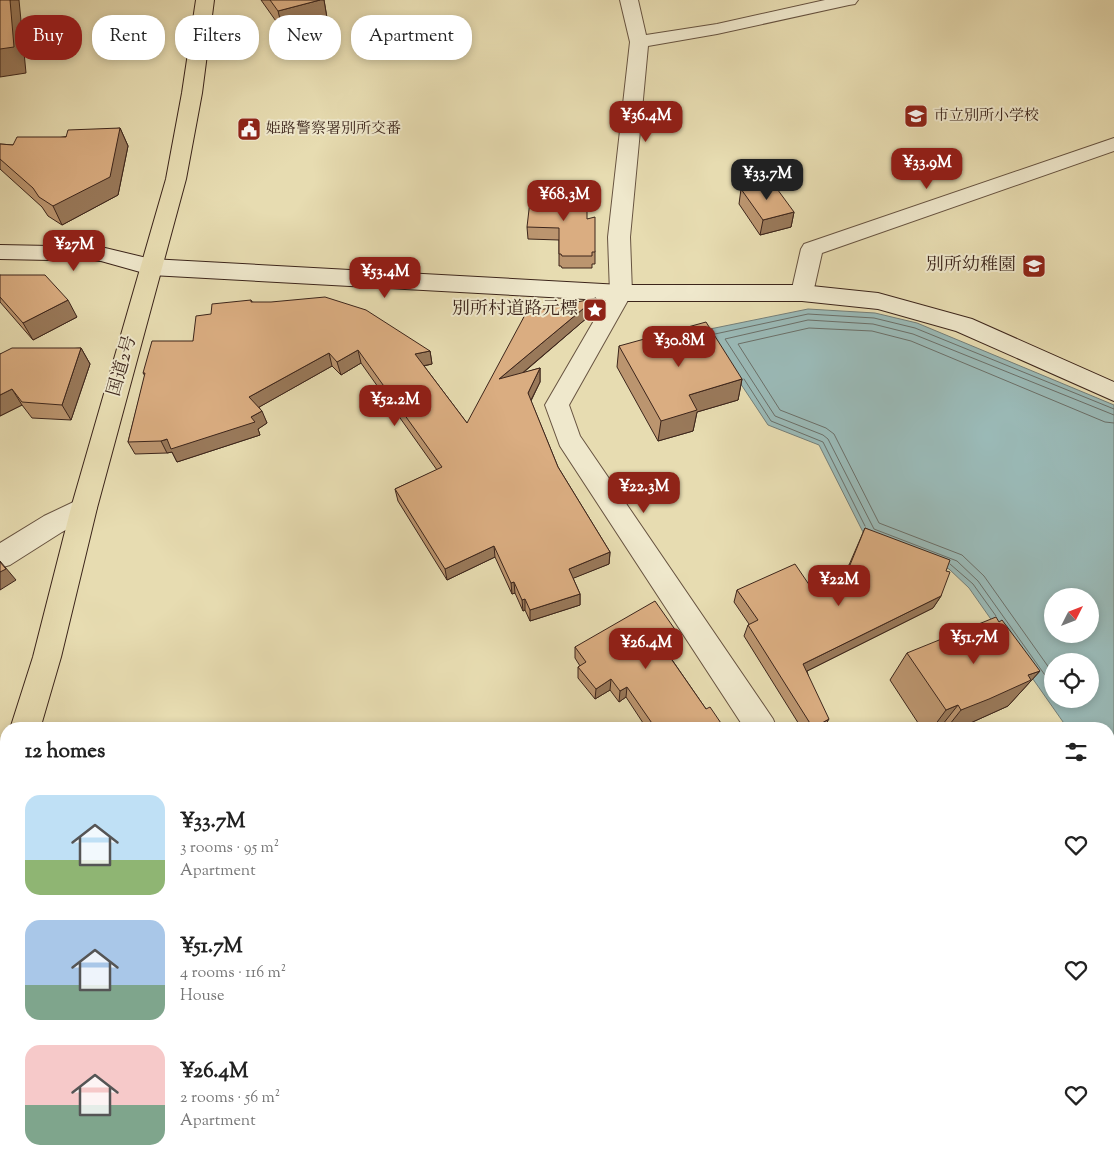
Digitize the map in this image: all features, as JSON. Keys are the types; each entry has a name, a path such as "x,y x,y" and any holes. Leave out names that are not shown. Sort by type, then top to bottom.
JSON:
{"highway":[{"name":"国道2号","path":"27,722 47,657 84,508 176,179 187,128 205,0"}],"street":[{"path":"629,0 639,42 619,237 621,293 558,405 569,439 757,722"},
{"path":"639,42 717,29 850,0"},
{"path":"802,293 812,249 1114,144"},
{"path":"0,252 101,254 151,267 621,293 802,293 878,301 964,325 1114,392"},
{"path":"0,557 52,524 84,508"}],"water":[{"path":"808,309 875,313 917,323 1114,405 1114,722 1063,722 1053,708 1099,708 1099,653 1044,653 1044,695 969,588 949,569 866,538 819,445 768,425 705,330"}],"building":[{"path":"0,0 10,0 14,47 0,49"},
{"path":"270,0 320,0 278,11"},
{"path":"120,128 110,177 53,206 39,197 33,188 0,159 0,144 13,145 17,137 66,137 68,130"},
{"path":"772,182 794,212 763,220 741,189"},
{"path":"531,192 577,193 576,204 587,204 587,219 595,217 595,252 592,252 592,256 562,256 559,254 559,228 527,227"},
{"path":"0,275 45,275 68,300 23,323 0,297"},
{"path":"325,297 366,310 430,351 415,354 467,423 526,313 596,298 499,379 540,368 528,393 558,467 610,552 569,569 580,594 530,610 525,599 522,600 514,582 511,583 494,546 445,569 395,489 442,467 358,350 337,362 329,353 249,397 262,411 251,417 255,422 171,449 167,439 161,441 128,442 152,341 193,341 196,316 211,314 212,304 251,300 251,302 271,302"},
{"path":"706,322 742,379 689,395 697,410 661,421 619,346"},
{"path":"12,348 81,348 62,405 22,402 12,389 0,395 0,354"},
{"path":"865,528 950,560 946,571 950,572 941,596 803,664 829,719 824,722 809,722 748,625 758,620 737,590 795,564 810,586 850,565"},
{"path":"0,562 6,569 0,572"},
{"path":"655,601 681,638 666,645 668,648 665,650 706,709 710,707 720,722 651,722 627,687 620,691 611,679 596,689 578,667 586,662 575,647"},
{"path":"996,617 999,622 1002,620 1040,671 1028,675 1031,680 989,699 961,710 958,705 946,710 907,653"}],"place":[{"name":"市立別所小学校","path":"916,116"},
{"name":"姫路警察署別所交番","path":"249,129"},
{"name":"別所幼稚園","path":"1034,266"},
{"name":"別所村道路元標","path":"595,310"}]}
